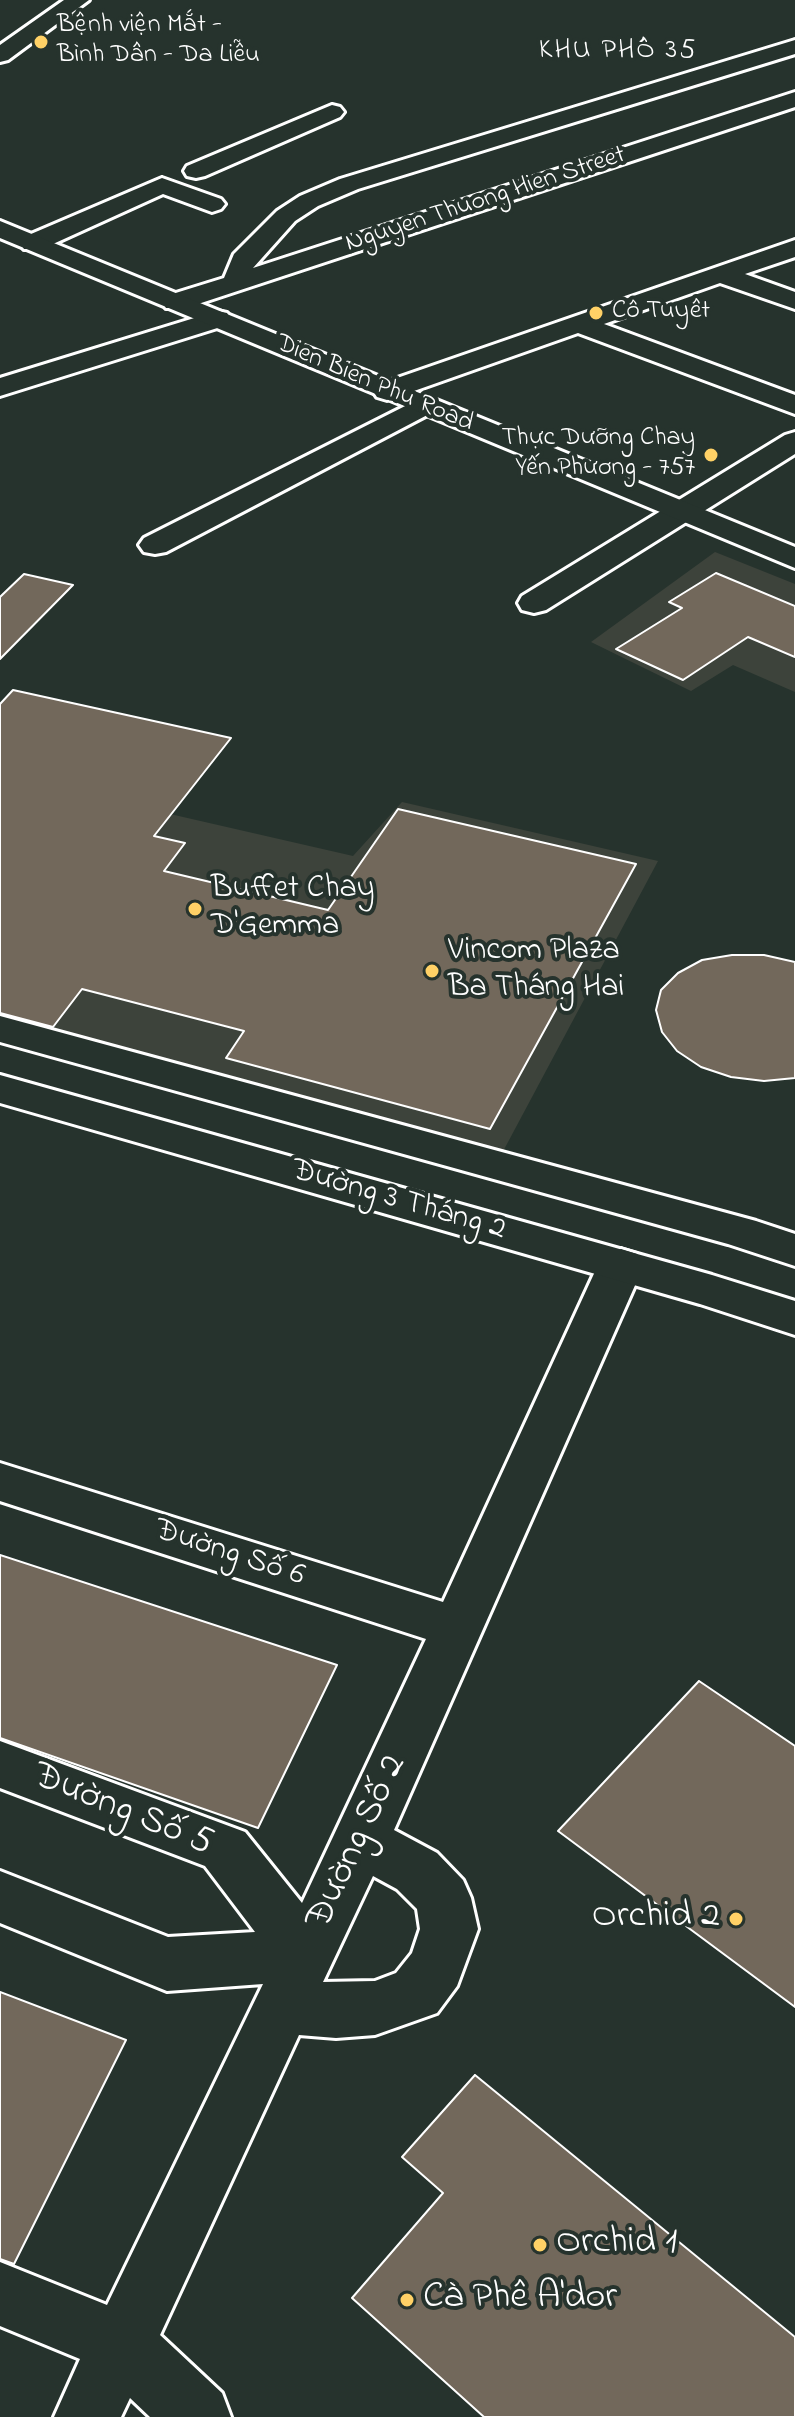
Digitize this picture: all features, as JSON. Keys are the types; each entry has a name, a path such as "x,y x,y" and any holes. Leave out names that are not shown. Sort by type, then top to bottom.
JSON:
{"street":[{"path":"0,34 50,0"},
{"path":"0,55 78,0"},
{"path":"235,283 243,260 262,238 286,216 309,201 392,170 795,47"},
{"name":"Nguyen Thuong Hien Street","path":"176,302 795,99"},
{"path":"593,111 664,143"},
{"path":"196,171 332,112"},
{"path":"0,229 33,243 162,185 212,204"},
{"name":"Dien Bien Phu Road","path":"33,243 795,558"},
{"path":"387,391 795,248"},
{"path":"719,274 795,301"},
{"path":"0,387 217,319"},
{"path":"579,324 795,405"},
{"path":"155,545 423,406"},
{"path":"534,603 795,441"},
{"name":"Đường 3 Tháng 2","path":"0,1029 740,1232 795,1250"},
{"name":"Đường 3 Tháng 2","path":"0,1089 621,1265 795,1318"},
{"name":"Đường Số 2","path":"87,2417 361,1841 621,1265"},
{"name":"Đường Số 6","path":"0,1482 459,1628"},
{"name":"Đường Số 5","path":"0,1764 225,1849 308,1955"},
{"path":"283,2006 336,2011 375,2008 416,1994 436,1967 449,1929 443,1898 417,1871 361,1841"},
{"path":"0,1897 167,1964 308,1955"},
{"path":"0,2294 122,2344 198,2417"}],"shaded area":[{"path":"715,552 795,584 795,692 733,665 691,691 591,642"},
{"path":"0,775 353,856 402,802 658,861 500,1157 0,1027"}],"building":[{"path":"716,573 795,606 795,657 748,637 683,680 616,649 682,608 669,602"},
{"path":"24,574 73,585 0,659 0,597"},
{"path":"13,690 231,738 154,836 185,843 164,871 328,910 398,809 636,864 490,1129 226,1058 244,1031 82,989 53,1027 0,1013 0,704"},
{"path":"732,955 764,955 795,962 795,1078 764,1081 731,1077 701,1067 677,1051 662,1032 656,1010 661,990 678,973 702,960"},
{"path":"0,1555 337,1665 258,1828 0,1738"},
{"name":"Orchid 2","path":"699,1681 795,1746 795,2007 558,1831"},
{"path":"0,1992 126,2040 14,2264 0,2259"},
{"name":"Orchid 1","path":"475,2075 795,2337 795,2417 484,2417 352,2298 443,2193 402,2157"}],"place":[{"name":"Bệnh viện Mắt - Bình Dân - Da Liễu","path":"41,42"},
{"name":"Cô Tuyêt","path":"596,313"},
{"name":"Thực Dưỡng Chay Yến Phương - 757","path":"711,455"},
{"name":"Buffet Chay D'Gemma","path":"195,909"},
{"name":"Vincom Plaza Ba Tháng Hai","path":"432,971"},
{"name":"Orchid 2","path":"736,1919"},
{"name":"Orchid 1","path":"540,2245"},
{"name":"Cà Phê A'dor","path":"407,2300"}],"district":[{"name":"KHU PHỐ 35","path":"618,52"}]}
